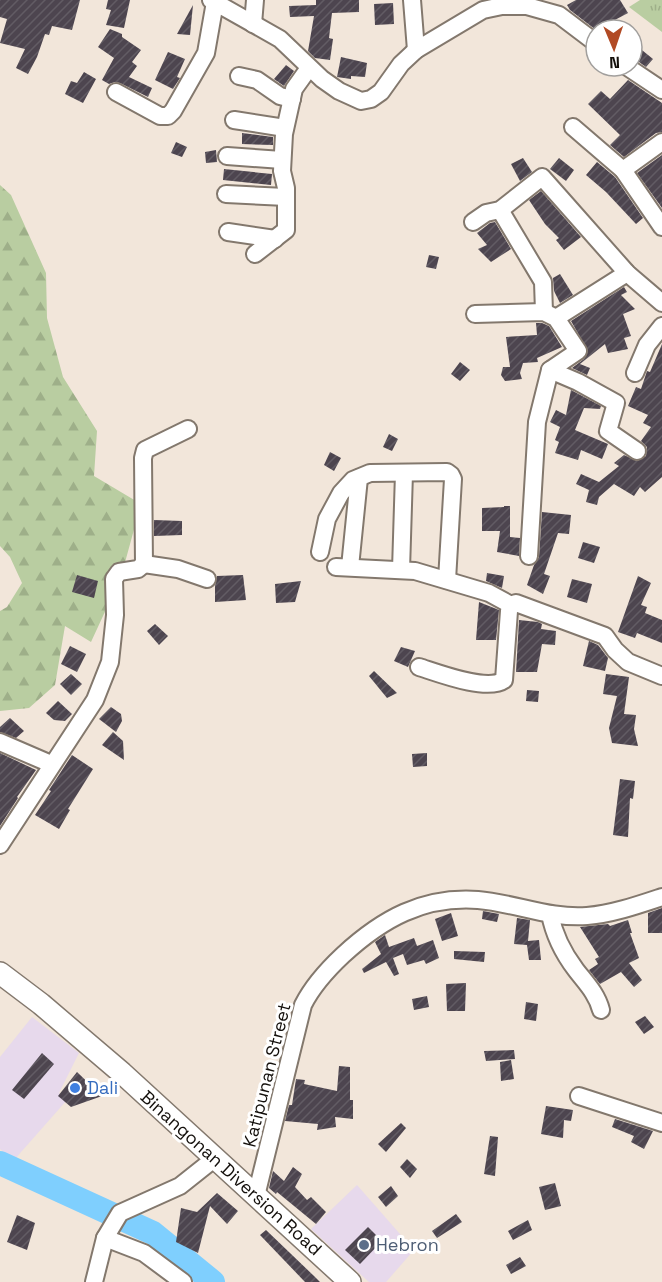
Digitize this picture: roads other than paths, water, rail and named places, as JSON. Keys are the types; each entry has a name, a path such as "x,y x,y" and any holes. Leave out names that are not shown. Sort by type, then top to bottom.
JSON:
{"main road":[{"name":"Binangonan Diversion Road","path":"0,973 41,1004 114,1066 350,1282"}],"street":[{"path":"253,24 255,0"},
{"path":"412,0 416,50"},
{"path":"116,92 160,116 168,116 206,53 213,1 280,39 309,68 339,91 361,101 371,99 381,92 401,64 416,50 483,5 558,8 584,32"},
{"path":"255,254 286,230 286,188 282,171 285,128 294,89 309,68"},
{"path":"239,76 257,80 280,96 292,99"},
{"path":"644,78 662,90"},
{"path":"234,120 285,128"},
{"path":"573,127 622,170 662,227"},
{"path":"622,170 662,142"},
{"path":"227,156 282,159"},
{"path":"473,222 486,213 500,210 542,177 627,273 662,303"},
{"path":"226,194 286,198"},
{"path":"500,210 543,282 550,315 578,351 550,370 537,422 529,556"},
{"path":"228,232 275,239"},
{"path":"475,314 550,315 627,273"},
{"path":"635,373 647,345 662,326"},
{"path":"550,370 616,403 608,431 637,450"},
{"path":"144,564 143,458 145,450 188,429"},
{"path":"320,552 327,519 341,493 353,480 370,473 447,472 453,479 447,580"},
{"path":"401,570 404,473"},
{"path":"359,478 343,567 415,571 489,593 511,605 516,603 605,636 628,662 662,676"},
{"path":"0,845 95,700 110,662 116,574 138,569 144,564 178,569 207,579"},
{"path":"419,667 471,681 499,684 504,680 511,605"},
{"path":"0,742 51,764"},
{"name":"Katipunan Street","path":"256,1196 303,1005 310,992 339,959 376,927 417,908 451,900 480,900 549,914 587,916 623,910 662,897"},
{"path":"549,914 554,934 574,968 598,999 601,1010"},
{"path":"579,1096 662,1124"},
{"path":"94,1282 112,1225 180,1186 214,1159"},
{"path":"112,1225 144,1253 183,1282"}],"waterway":[{"path":"0,1163 153,1233 213,1282"}],"place":[{"name":"Dali","path":"75,1088"},
{"name":"Hebron","path":"364,1245"}]}
